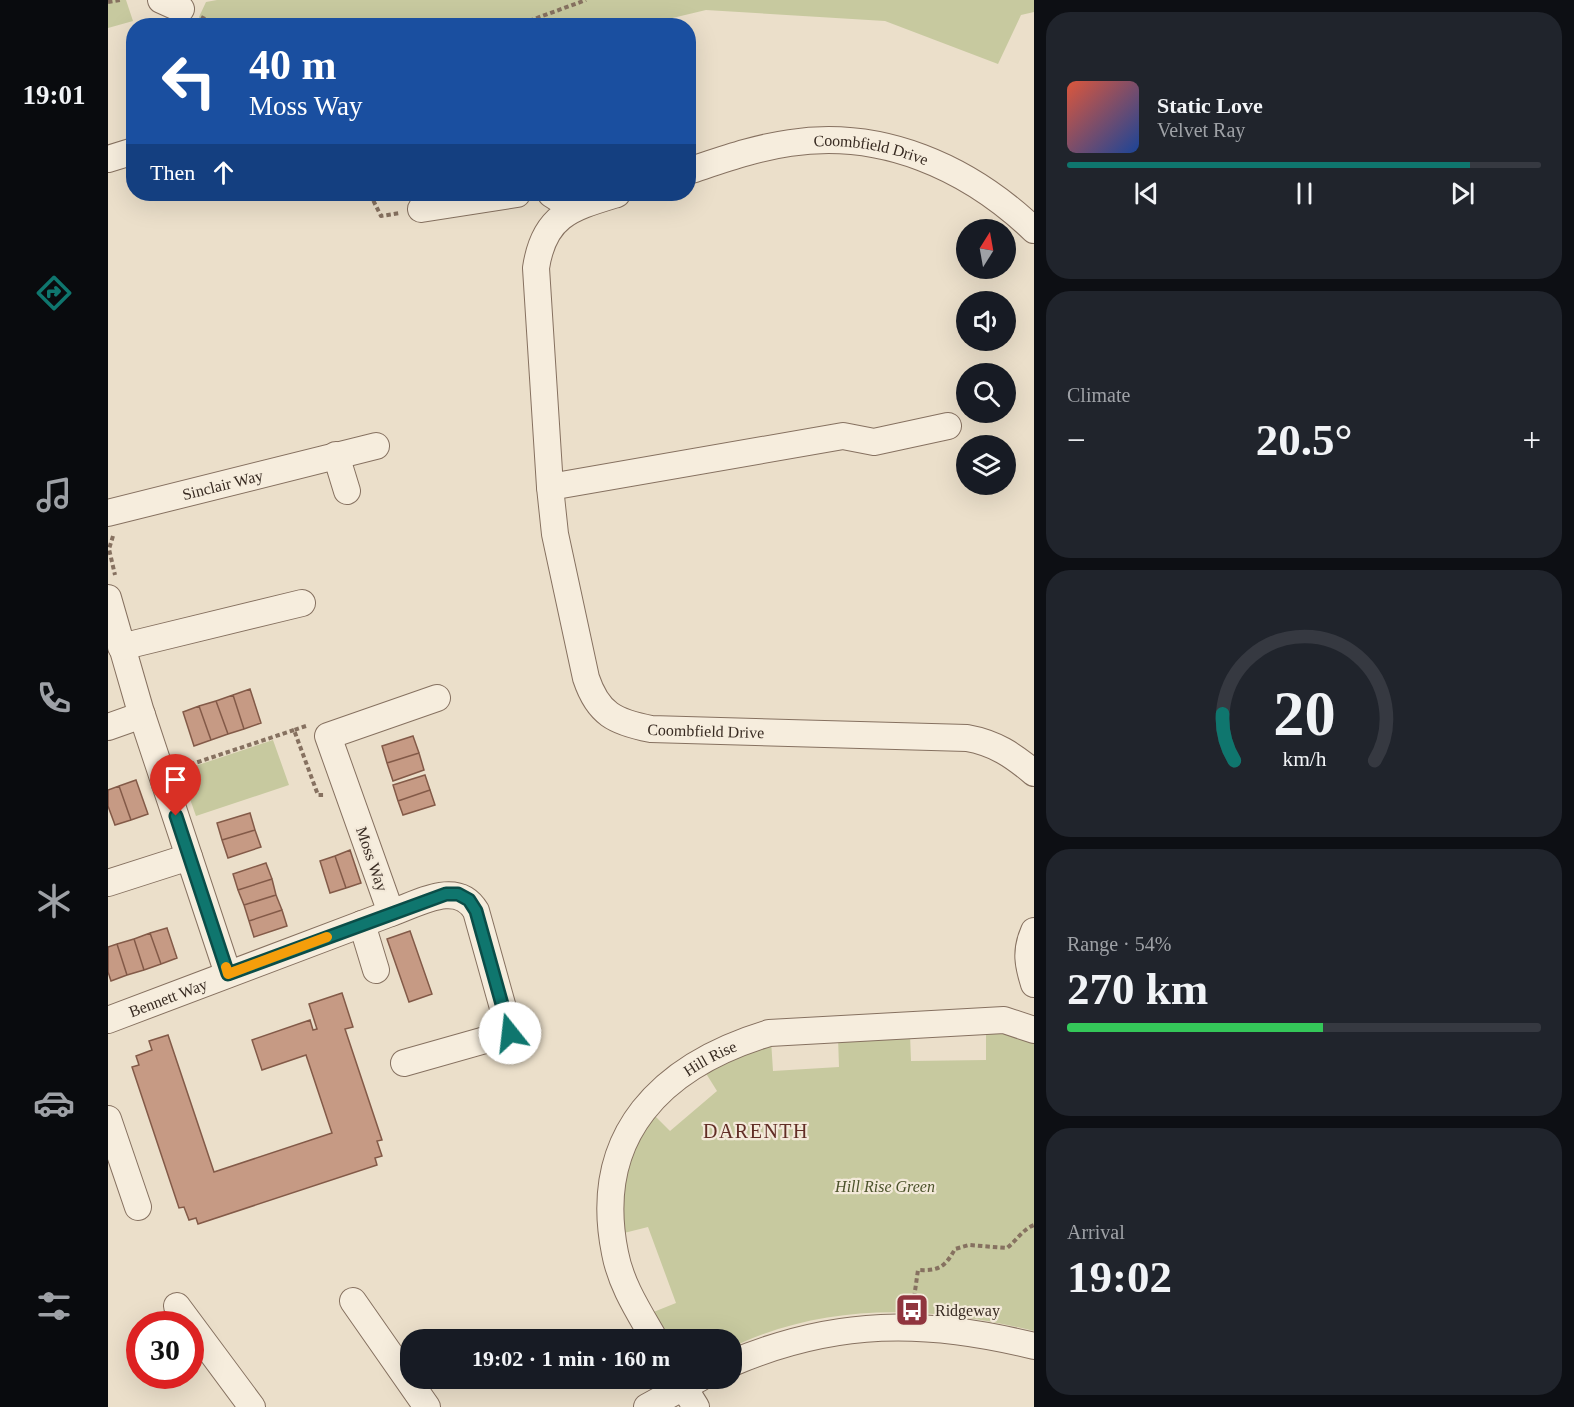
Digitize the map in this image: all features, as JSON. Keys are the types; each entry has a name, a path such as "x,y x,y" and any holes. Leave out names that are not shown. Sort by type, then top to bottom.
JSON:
{"street":[{"name":"Coombfield Drive","path":"696,168 744,153 790,142 842,140 888,146 931,160 970,178 1007,204 1034,230"},
{"path":"108,159 126,153"},
{"path":"421,209 473,201"},
{"path":"562,201 573,208"},
{"name":"Coombfield Drive","path":"595,201 573,208 552,223 539,246 536,268 555,534 586,678 593,699 608,714 627,724 651,729 967,738 987,742 1007,751 1034,773"},
{"path":"550,487 843,436 874,442 948,426"},
{"name":"Sinclair Way","path":"111,523 376,446"},
{"path":"336,456 347,491"},
{"path":"108,727 141,712 121,647 112,590"},
{"path":"121,647 302,603"},
{"name":"Moss Way","path":"404,1063 510,1033 476,911 469,900 458,894 446,894 391,913 328,736 437,698"},
{"name":"Bennett Way","path":"141,712 228,974"},
{"path":"108,883 189,857"},
{"name":"Bennett Way","path":"108,1020 391,913"},
{"path":"362,924 376,970"},
{"path":"1034,931 1027,948 1028,966 1034,984"},
{"name":"Hill Rise","path":"649,1329 630,1296 615,1255 609,1215 614,1176 626,1135 648,1102 672,1080 732,1044 769,1033 1004,1020 1034,1030"},
{"path":"108,1119 138,1207"},
{"path":"353,1301 427,1407"},
{"path":"177,1306 252,1407"},
{"path":"742,1359 772,1346 821,1333 867,1328 910,1327 954,1330 1034,1346"},
{"path":"647,1407 687,1389"}],"path":[{"path":"108,2 120,0"},
{"path":"537,18 586,0"},
{"path":"374,201 381,216 421,209"},
{"path":"111,523 109,549 112,590"},
{"path":"176,769 314,723"},
{"path":"294,730 318,795 336,792"},
{"path":"910,1327 918,1270 932,1272 948,1262 955,1248 969,1245 1007,1248 1020,1238 1026,1228 1034,1225"}],"green space":[{"path":"108,0 126,0 132,18 126,18 126,23 108,28"},
{"path":"217,0 1034,0 1034,12 1021,15 998,64 885,21 706,10 672,18 199,18 206,2"},
{"path":"273,740 289,785 196,816 180,771"},
{"name":"Hill Rise Green","path":"986,1030 1008,1032 1034,1043 1034,1331 958,1316 882,1312 844,1315 806,1322 769,1332 742,1343 742,1329 661,1329 651,1313 676,1303 648,1227 620,1234 620,1176 649,1110 670,1131 717,1091 702,1067 771,1040 773,1071 839,1067 838,1037 910,1034 911,1061 986,1060"}],"building":[{"path":"250,689 261,723 244,729 233,695"},
{"path":"233,695 244,729 228,734 216,701"},
{"path":"216,701 228,734 211,740 199,706"},
{"path":"199,706 211,740 194,746 183,712"},
{"path":"413,736 419,753 387,763 382,746"},
{"path":"419,753 424,770 393,781 387,763"},
{"path":"425,775 430,790 398,801 393,785"},
{"path":"136,780 148,814 131,820 119,786"},
{"path":"119,786 131,820 115,825 108,806 108,790"},
{"path":"430,790 435,805 403,815 398,801"},
{"path":"250,813 255,830 222,840 217,823"},
{"path":"255,830 261,847 228,858 222,840"},
{"path":"350,850 361,883 346,888 335,856"},
{"path":"335,856 346,888 330,893 320,861"},
{"path":"266,863 272,879 238,890 233,874"},
{"path":"272,879 276,895 244,905 238,890"},
{"path":"276,895 282,910 249,921 244,905"},
{"path":"282,910 287,926 254,937 249,921"},
{"path":"167,928 177,958 161,964 150,933"},
{"path":"410,931 432,994 409,1002 387,939"},
{"path":"150,933 161,964 144,970 134,939"},
{"path":"134,939 144,970 127,975 117,944"},
{"path":"117,944 127,975 111,981 108,972 108,947"},
{"path":"342,993 353,1027 345,1029 382,1140 377,1141 382,1156 375,1158 377,1165 198,1224 196,1218 189,1220 184,1207 179,1208 132,1067 139,1065 136,1056 152,1050 149,1041 168,1035 214,1172 332,1133 306,1055 262,1070 252,1040 310,1020 313,1030 317,1029 309,1004"}],"slow traffic":[{"path":"226,967 228,974 327,937"}],"place":[{"name":"Ridgeway","path":"912,1310"}],"district":[{"name":"DARENTH","path":"756,1131"}],"route":[{"path":"176,816 228,974 391,913 446,894 458,894 469,900 476,911 510,1033"}]}
